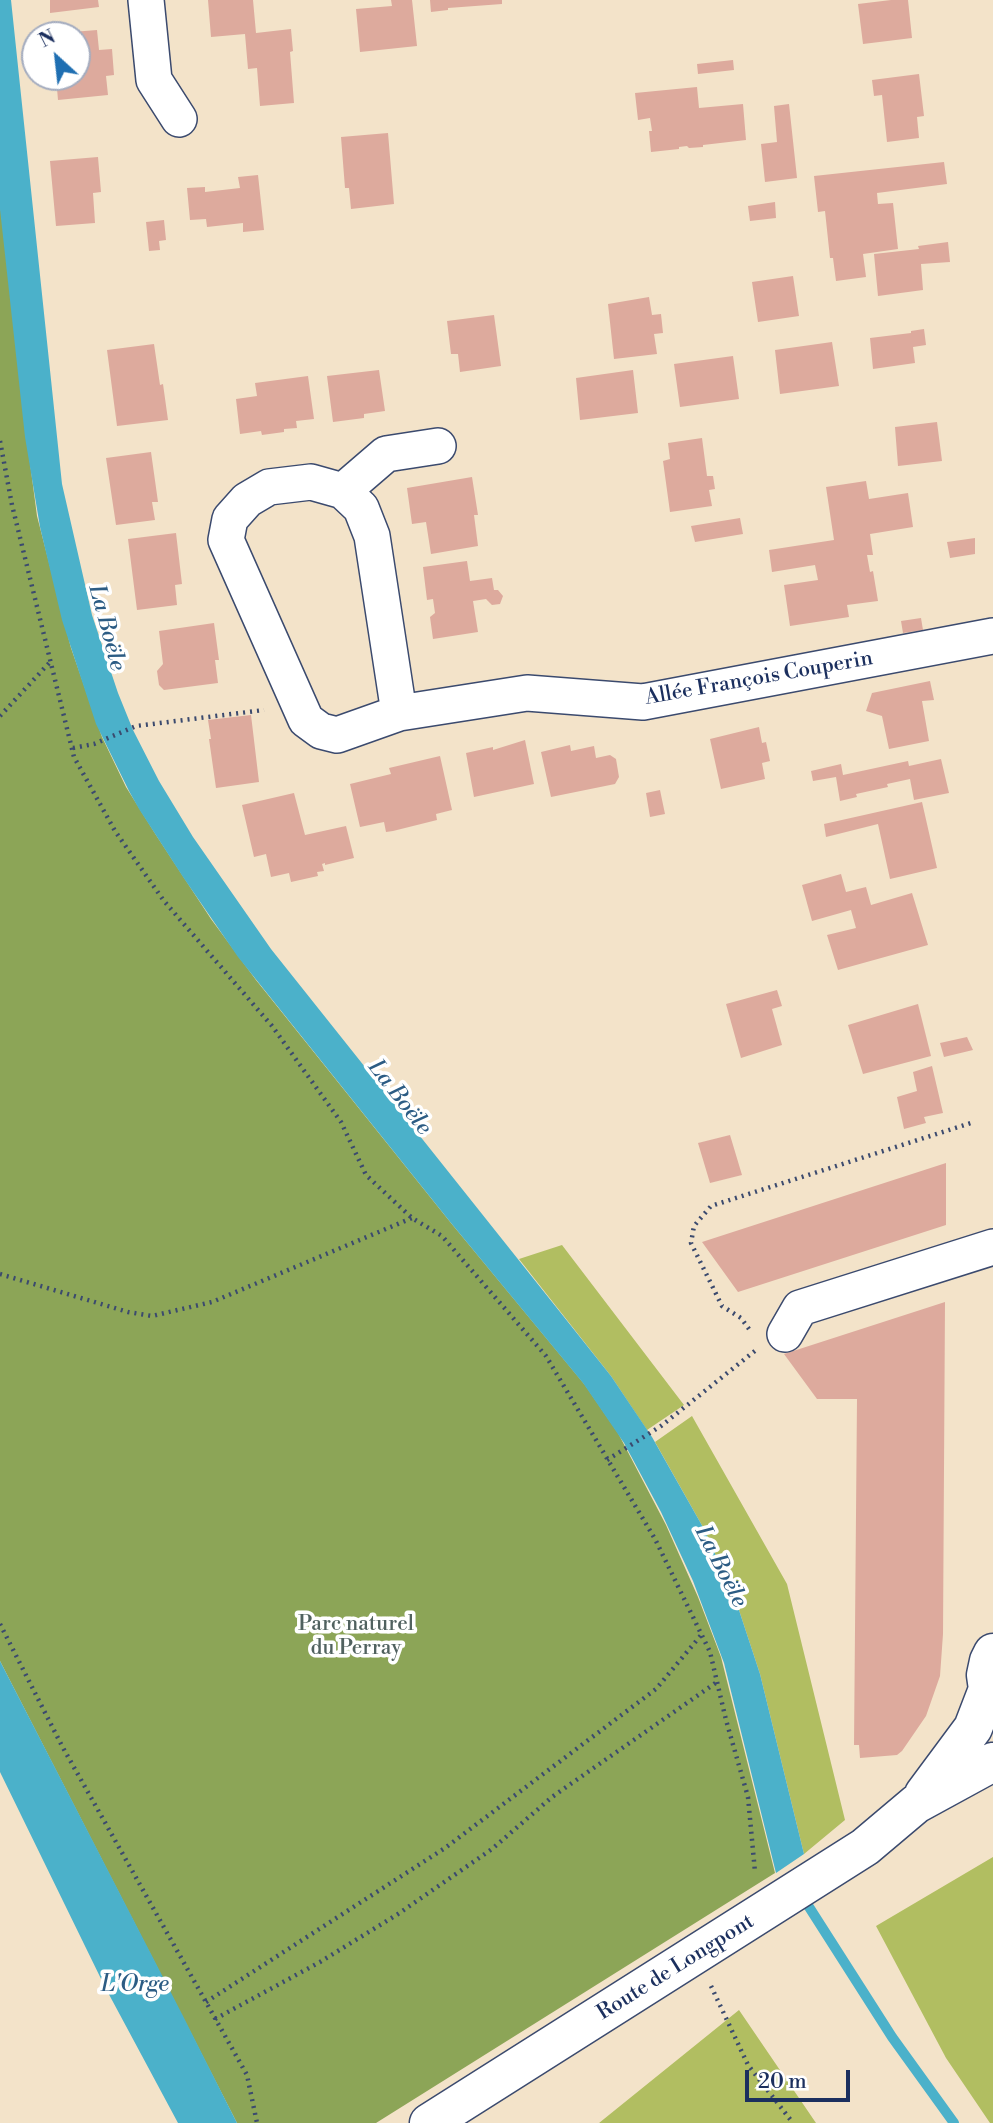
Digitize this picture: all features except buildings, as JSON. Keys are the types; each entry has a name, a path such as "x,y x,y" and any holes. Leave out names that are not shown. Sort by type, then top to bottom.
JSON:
{"main road":[{"name":"Route de Longpont","path":"916,1804 973,1728 991,1680"},
{"name":"Route de Longpont","path":"429,2123 865,1847 916,1804 993,1762"}],"street":[{"path":"146,0 154,80 179,119"},
{"path":"399,713 372,536 361,508 343,491 386,454 438,446"},
{"name":"Allée François Couperin","path":"343,491 311,482 269,487 247,500 230,519 226,540 306,720 321,731 337,735 399,713 527,693 643,702 993,636"},
{"path":"772,1341 800,1308 993,1247"}],"path":[{"path":"0,441 12,505 74,757 115,831 164,901 272,1026 341,1122 366,1175 412,1218 442,1236 546,1356 655,1539 710,1652 748,1797 755,1881 749,1922"},
{"path":"0,716 51,661"},
{"path":"73,748 94,744 136,726 299,706"},
{"path":"772,1341 756,1337 741,1318 722,1306 691,1243 694,1226 710,1206 971,1123"},
{"path":"0,1274 128,1312 152,1316 212,1302 412,1218"},
{"path":"607,1460 661,1426 772,1341"},
{"path":"0,1624 62,1746 247,2075 257,2123"},
{"path":"206,2003 445,1848 656,1689 702,1634"},
{"path":"215,2019 320,1962 398,1914 492,1849 552,1797 717,1682"},
{"path":"697,1954 747,2065 793,2123"}],"green space":[{"name":"Parc naturel du Perray","path":"0,203 37,516 71,648 102,737 126,787 156,835 211,919 256,980 585,1385 618,1433 666,1525 721,1657 775,1873 376,2123 237,2123 0,1661"},
{"path":"562,1245 684,1405 647,1430 611,1376 519,1259"},
{"path":"692,1416 787,1584 845,1820 804,1854 760,1674 736,1601 704,1529 655,1442"},
{"path":"993,1857 993,2123 990,2123 946,2058 876,1926"},
{"path":"739,2010 816,2123 599,2123"}],"water":[{"path":"0,0 11,0 62,484 92,615 133,730 159,781 193,837 271,949 611,1376 652,1437 704,1529 736,1601 760,1674 804,1854 776,1873 724,1663 693,1581 661,1512 624,1443 583,1383 238,957 139,809 96,724 62,620 40,527 25,437 0,209"},
{"name":"L'Orge","path":"0,1661 237,2123 178,2123 105,1987 0,1772"}],"waterway":[{"name":"La Boële","path":"802,1896 892,2037 954,2123"}]}
